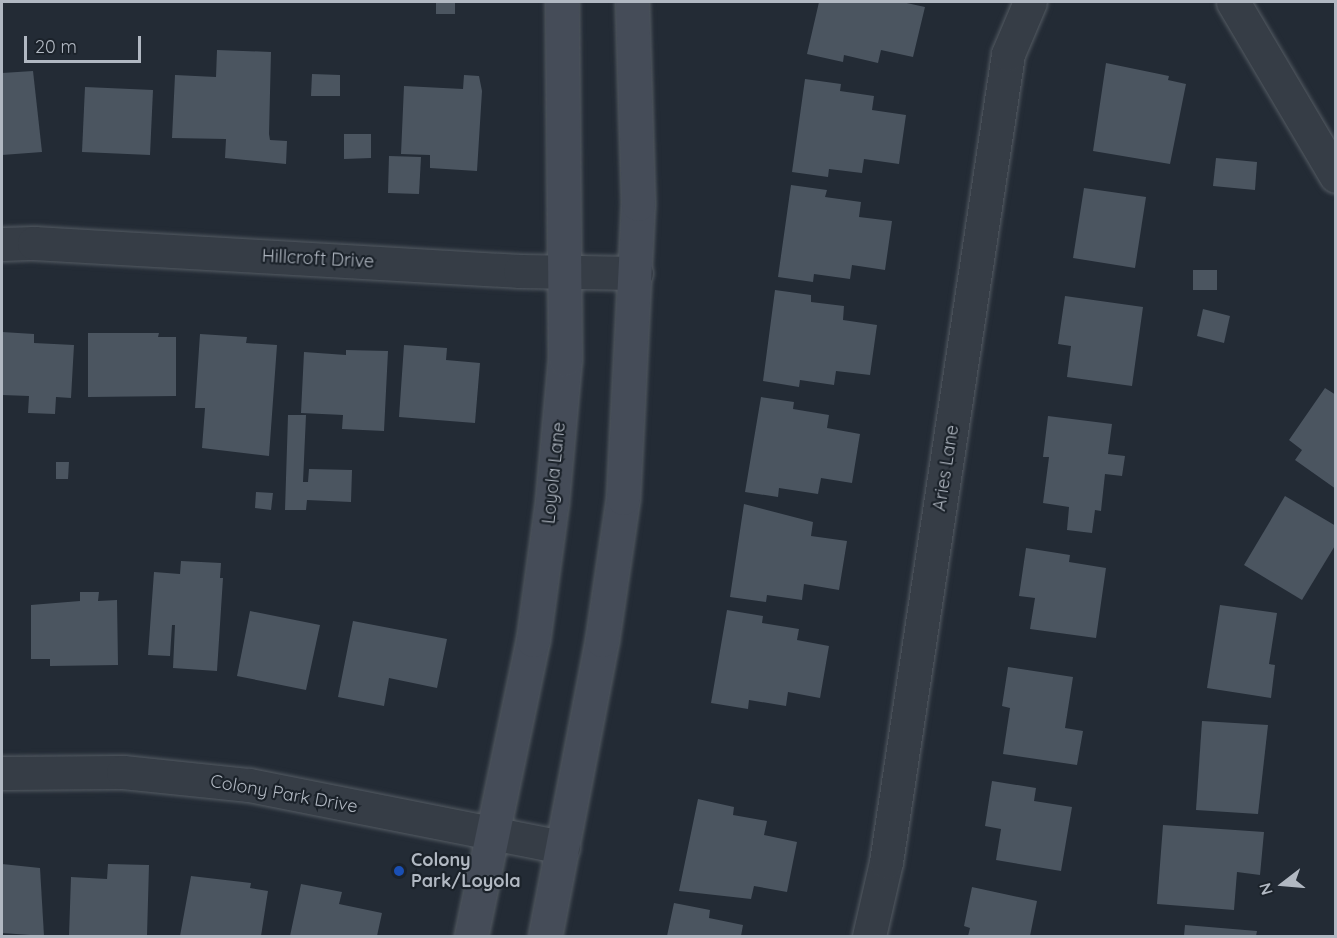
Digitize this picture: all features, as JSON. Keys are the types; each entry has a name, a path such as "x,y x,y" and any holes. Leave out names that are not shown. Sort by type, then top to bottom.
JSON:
{"main road":[{"name":"Loyola Lane","path":"471,936 533,640 549,524 565,358 567,272 562,2"},
{"path":"545,936 602,640 623,498 636,273 632,2"}],"street":[{"name":"Aries Lane","path":"869,936 886,862 1008,54 1030,2"},
{"path":"1233,2 1335,176"},
{"name":"Hillcroft Drive","path":"2,244 34,243 567,272 636,273"},
{"name":"Colony Park Drive","path":"2,773 123,772 249,784 563,847"}],"building":[{"path":"436,2 455,2 455,14 436,14"},
{"path":"819,2 902,2 925,7 913,57 881,50 878,63 844,55 843,62 807,54"},
{"path":"217,50 271,52 269,134 270,140 287,141 286,164 225,158 226,139 172,138 175,75 216,77"},
{"path":"1106,63 1169,76 1168,80 1186,84 1170,164 1093,151"},
{"path":"33,71 42,152 2,155 2,73"},
{"path":"312,74 340,75 340,96 311,96"},
{"path":"464,75 479,76 482,91 477,171 430,168 430,155 401,154 404,86 463,89"},
{"path":"805,79 841,84 840,91 874,96 872,110 906,115 899,164 864,159 862,173 829,169 828,177 792,172"},
{"path":"85,87 153,90 150,155 82,152"},
{"path":"344,134 371,134 371,158 344,159"},
{"path":"389,156 421,157 419,194 388,193"},
{"path":"1216,158 1257,162 1255,190 1213,186"},
{"path":"791,185 827,190 825,197 861,202 859,217 892,221 885,270 852,265 850,279 814,274 813,282 778,277"},
{"path":"1084,188 1146,197 1135,268 1073,258"},
{"path":"1193,270 1217,270 1217,290 1193,290"},
{"path":"775,290 811,295 811,302 844,306 843,320 877,325 870,375 836,371 834,385 800,380 799,387 763,381"},
{"path":"1065,296 1143,307 1132,386 1067,377 1071,346 1058,344"},
{"path":"1203,309 1230,316 1224,343 1197,336"},
{"path":"2,332 34,334 34,343 74,345 71,398 56,397 55,414 28,413 29,396 2,395"},
{"path":"88,333 159,333 158,337 176,337 176,396 88,397"},
{"path":"200,334 247,337 246,343 277,345 269,456 202,448 205,408 195,408"},
{"path":"404,345 447,348 446,360 480,363 475,423 399,417"},
{"path":"346,350 388,351 384,431 342,429 343,415 301,413 304,352 346,355"},
{"path":"1325,388 1336,395 1336,489 1295,460 1302,450 1289,440"},
{"path":"761,397 794,402 793,409 829,415 827,428 860,434 852,483 821,478 818,494 779,488 778,497 745,492"},
{"path":"288,415 306,415 303,482 308,482 309,469 352,470 351,502 307,500 306,510 285,510"},
{"path":"1048,416 1112,424 1108,454 1125,456 1122,476 1105,474 1101,511 1095,510 1092,533 1067,530 1069,507 1043,503 1049,457 1043,457"},
{"path":"56,462 69,462 68,479 56,479"},
{"path":"256,492 273,493 271,510 255,508"},
{"path":"1285,496 1336,526 1336,544 1302,600 1244,565"},
{"path":"744,504 813,522 811,536 847,541 839,590 804,584 802,600 767,595 766,602 730,597"},
{"path":"1026,548 1070,555 1069,562 1106,568 1096,638 1030,629 1035,598 1019,596"},
{"path":"181,561 221,563 220,578 223,578 217,671 173,668 175,625 172,625 170,656 148,655 154,572 180,574"},
{"path":"80,592 99,592 98,601 117,600 118,665 50,666 50,659 31,659 31,605 80,601"},
{"path":"1220,605 1277,613 1269,664 1275,665 1271,698 1207,688"},
{"path":"727,610 763,616 762,623 799,629 797,640 829,646 820,698 788,692 786,706 749,700 748,709 711,703"},
{"path":"250,611 320,625 306,690 237,676"},
{"path":"353,621 447,639 437,688 389,678 384,706 338,697"},
{"path":"1008,667 1073,677 1065,728 1083,731 1077,765 1003,754 1010,708 1002,706"},
{"path":"1202,721 1268,725 1258,814 1196,810"},
{"path":"992,781 1036,788 1034,801 1072,807 1061,871 996,860 1001,829 985,826"},
{"path":"698,799 734,807 733,815 767,821 764,835 797,842 787,892 754,886 751,899 679,891"},
{"path":"1163,825 1264,832 1260,875 1237,872 1234,910 1157,904"},
{"path":"2,864 40,868 44,936 2,933"},
{"path":"108,864 149,865 147,936 69,936 71,877 107,879"},
{"path":"191,876 251,883 250,888 268,891 261,936 180,936"},
{"path":"301,884 342,892 339,904 382,913 377,936 290,936"},
{"path":"972,887 1037,901 1030,936 968,936 970,928 964,926"},
{"path":"674,903 710,910 709,918 743,925 741,936 667,936"},
{"path":"1185,925 1257,931 1256,936 1184,936"}],"place":[{"name":"Colony Park/Loyola","path":"399,871"}]}
